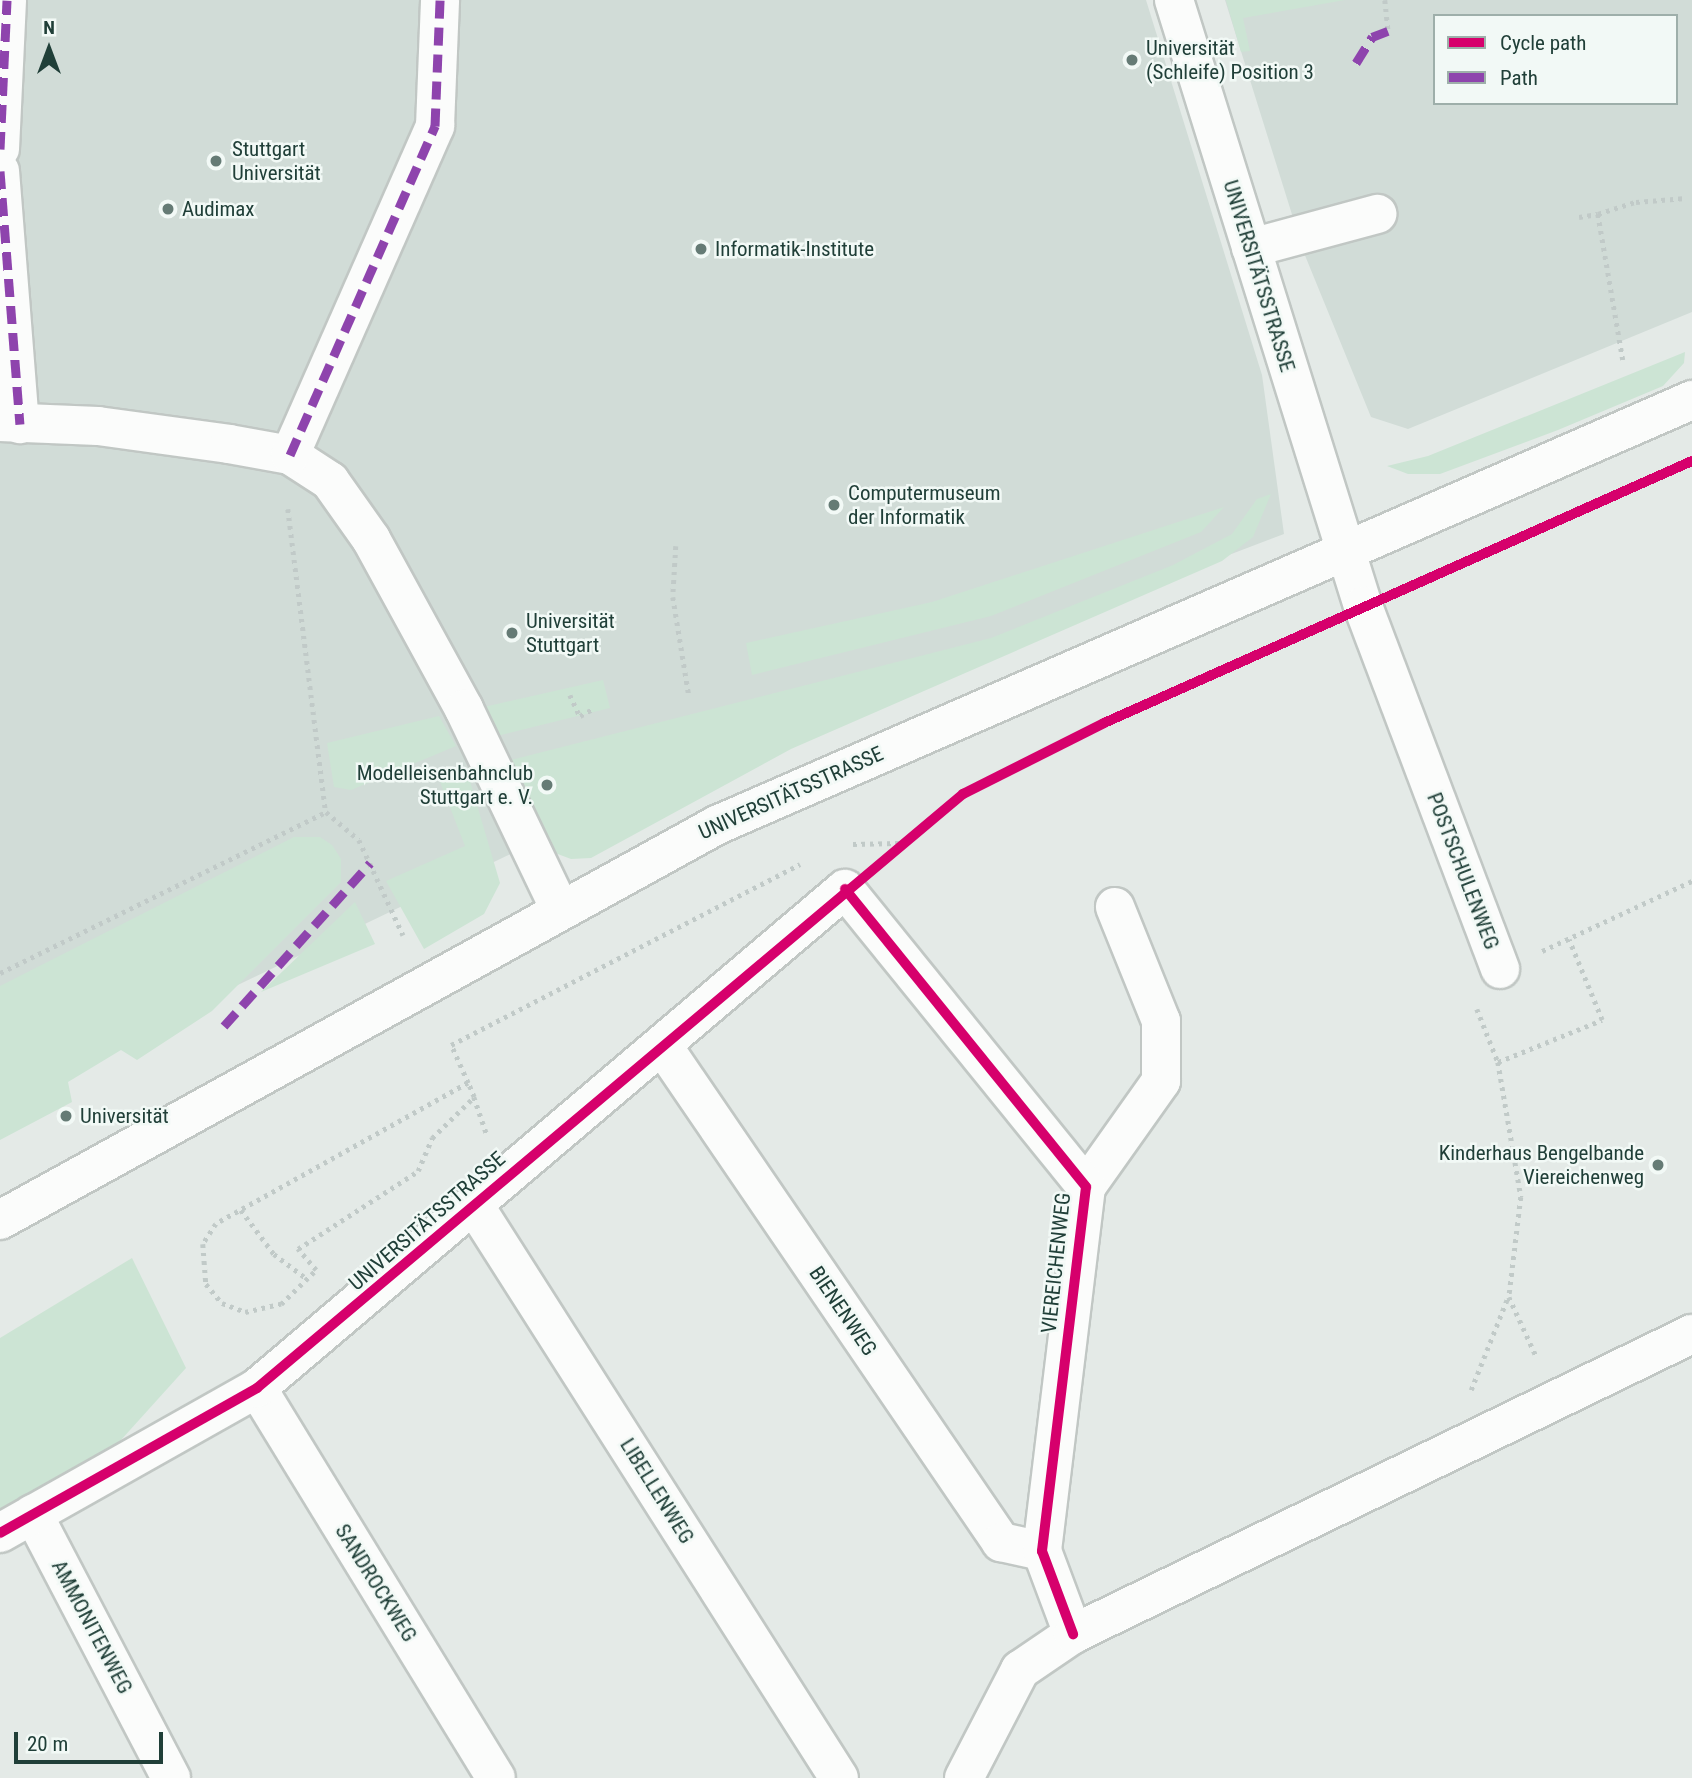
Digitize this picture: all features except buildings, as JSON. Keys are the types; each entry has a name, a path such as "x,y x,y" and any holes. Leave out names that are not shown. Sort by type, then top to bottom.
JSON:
{"street":[{"path":"0,149 8,0"},
{"path":"290,455 435,126 440,0"},
{"name":"UNIVERSITÄTSSTRASSE","path":"1174,0 1346,551"},
{"path":"0,171 10,423 98,426 290,455 330,481 372,539 464,709 559,907"},
{"path":"1251,248 1377,214"},
{"name":"UNIVERSITÄTSSTRASSE","path":"0,1220 559,907 717,825 1692,400"},
{"name":"POSTSCHULENWEG","path":"1346,551 1500,968"},
{"name":"UNIVERSITÄTSSTRASSE","path":"0,1533 257,1388 845,889"},
{"name":"VIEREICHENWEG","path":"845,889 1086,1187"},
{"name":"VIEREICHENWEG","path":"1073,1634 1042,1551 1086,1187 1161,1081 1161,1021 1115,906"},
{"name":"BIENENWEG","path":"662,1045 1001,1542 1042,1551"},
{"name":"LIBELLENWEG","path":"474,1205 839,1778"},
{"path":"964,1778 1020,1670 1073,1634 1556,1401 1687,1347"},
{"name":"SANDROCKWEG","path":"257,1388 496,1778"},
{"name":"AMMONITENWEG","path":"33,1514 171,1778"}],"path":[{"path":"1384,0 1388,31"},
{"path":"1579,217 1636,202 1686,198"},
{"path":"1598,214 1623,359"},
{"path":"290,455 287,516 299,635 326,812 359,840 403,935"},
{"path":"676,546 673,597 689,696"},
{"path":"570,695 580,716 591,710"},
{"path":"0,974 326,812"},
{"path":"848,845 899,843"},
{"path":"468,1083 216,1224 203,1244 206,1284 222,1303 245,1312 281,1304 316,1270 298,1249 418,1171 432,1138 474,1097 468,1083 451,1045 811,859"},
{"path":"1500,968 1569,940 1692,881"},
{"path":"1498,1062 1602,1020 1569,940"},
{"path":"241,1210 274,1254 306,1278"},
{"path":"1509,1297 1556,1401"}],"shaded area":[{"name":"Universität Stuttgart","path":"0,0 1146,0 1262,375 1284,534 765,732 0,1099"},
{"path":"1225,0 1692,0 1692,312 1408,429 1371,417 1304,253"}],"green space":[{"path":"1226,0 1345,0 1243,18 1250,51 1241,52"},
{"path":"1685,352 1684,363 1663,386 1558,430 1440,474 1408,474 1387,466 1428,456"},
{"path":"1271,494 1253,537 1222,561 791,749 591,858 571,859 547,850 507,761 991,638 1173,565 1232,534 1257,499"},
{"path":"1224,507 1201,532 991,616 752,675 746,643 932,602"},
{"path":"603,680 610,708 493,737 484,707"},
{"path":"439,716 456,746 351,790 334,787 327,743"},
{"path":"467,771 500,883 484,914 424,949 386,881 465,846 439,779"},
{"path":"294,837 320,837 332,845 341,859 341,882 212,1011 137,1060 121,1050 68,1082 72,1102 0,1140 0,986"},
{"path":"355,902 375,944 261,992"},
{"path":"132,1258 186,1368 102,1461 0,1518 0,1338"}],"marked path":[{"path":"0,149 7,0"},
{"path":"290,455 435,126 440,0"},
{"path":"1356,63 1372,37 1388,31"},
{"path":"0,171 20,424"},
{"path":"224,1026 370,863"}],"cycle path":[{"path":"0,1533 257,1388 963,794 1104,723 1692,461"},
{"path":"845,889 1086,1187 1042,1551 1073,1634"}],"place":[{"name":"Universität (Schleife) Position 3","path":"1132,60"},
{"name":"Stuttgart Universität","path":"216,161"},
{"name":"Audimax","path":"168,209"},
{"name":"Informatik-Institute","path":"701,249"},
{"name":"Computermuseum der Informatik","path":"834,505"},
{"name":"Universität Stuttgart","path":"512,633"},
{"name":"Modelleisenbahnclub Stuttgart e. V.","path":"547,785"},
{"name":"Universität","path":"66,1116"},
{"name":"Kinderhaus Bengelbande Viereichenweg","path":"1658,1165"}]}
